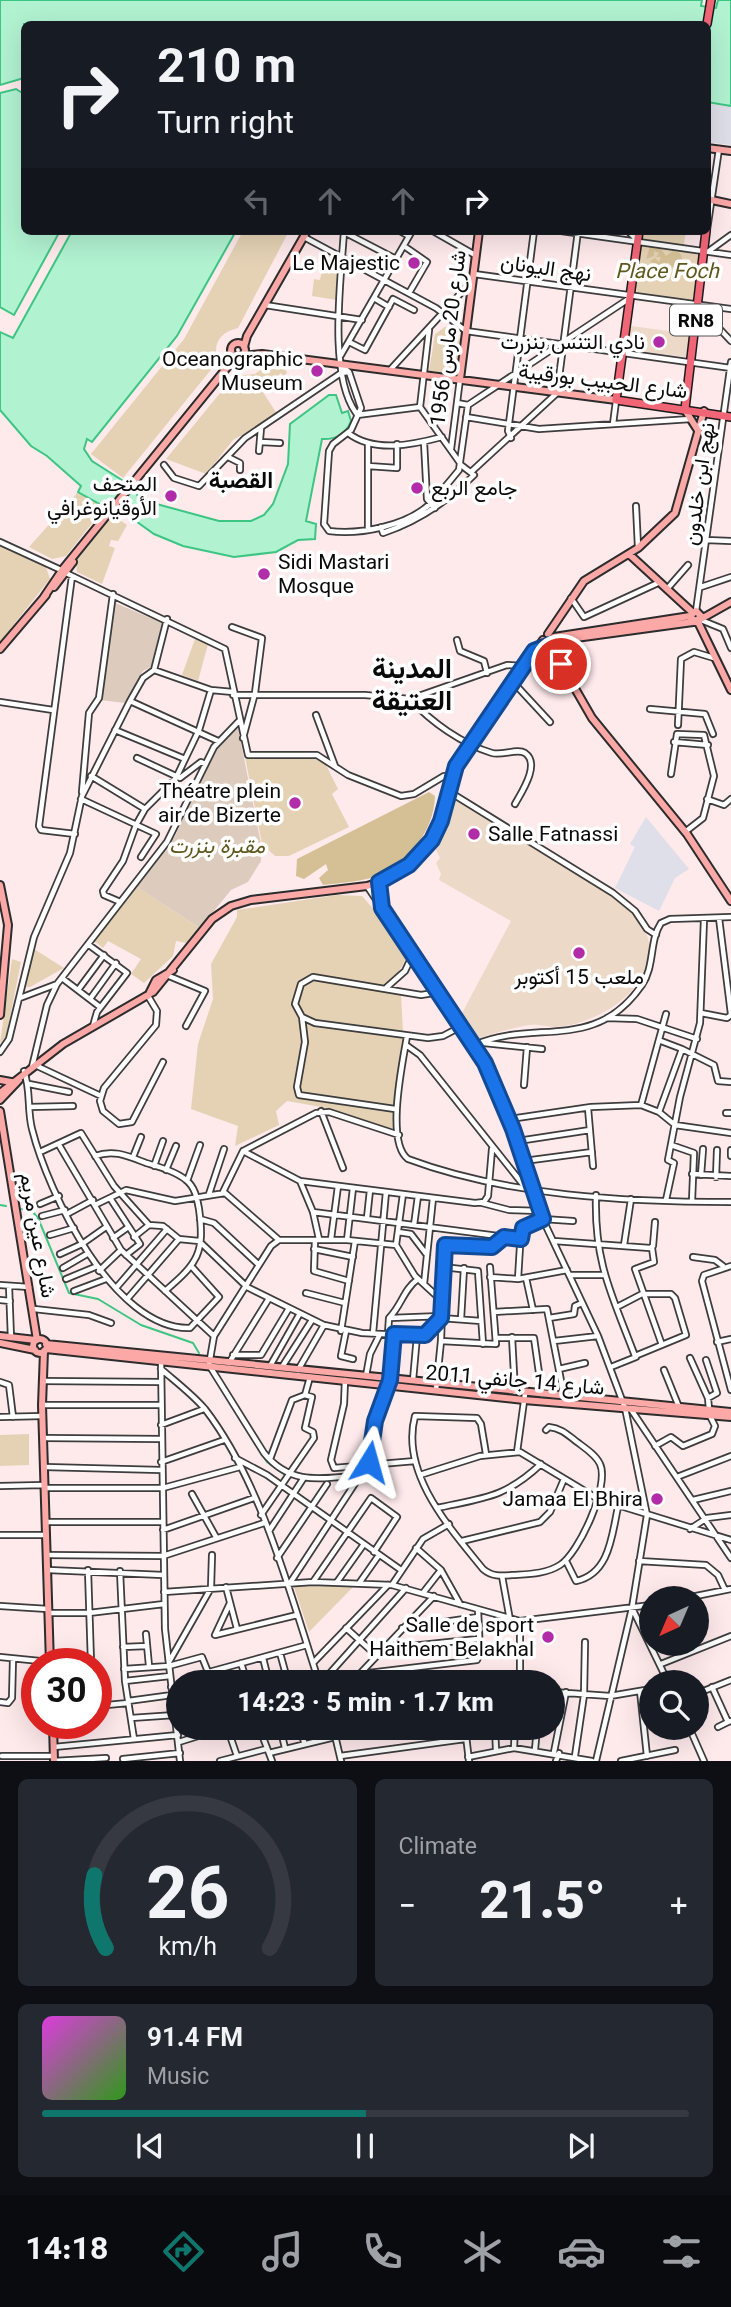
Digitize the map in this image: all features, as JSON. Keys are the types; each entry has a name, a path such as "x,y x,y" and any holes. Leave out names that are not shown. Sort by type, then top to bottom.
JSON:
{"main road":[{"path":"706,21 709,0"},
{"path":"616,400 638,235"},
{"name":"RN8","path":"685,409 706,235"},
{"name":"شارع الحبيب بورقيبة","path":"616,400 728,416"}],"street":[{"path":"711,148 731,151"},
{"path":"711,194 719,149"},
{"path":"711,200 731,204"},
{"path":"0,649 65,573 108,515 238,356 264,305 305,235"},
{"path":"308,235 409,293 466,331 731,366"},
{"path":"344,235 337,340 342,362 349,372 361,408 348,433 333,444 329,451 324,524 332,532 381,527 413,515 430,503 461,464 468,405 495,384 561,345 631,296"},
{"path":"351,235 396,259"},
{"path":"357,414 341,373 342,362 349,342 410,235"},
{"path":"440,235 476,256"},
{"name":"شارع 20 مارس 1956","path":"451,450 479,235"},
{"path":"511,438 509,424 513,373 533,235"},
{"path":"381,527 383,533 435,509 557,393 561,345 578,235"},
{"path":"598,235 731,255"},
{"path":"632,235 637,241"},
{"path":"706,251 731,235"},
{"path":"404,246 427,262 409,293"},
{"path":"390,370 443,314 473,277"},
{"name":"نهج اليونان","path":"473,277 527,281 731,309"},
{"path":"374,298 389,307"},
{"path":"349,342 365,350 395,299 414,310"},
{"path":"264,305 362,320"},
{"path":"698,305 731,341"},
{"path":"429,329 420,407 461,464 473,474"},
{"path":"238,356 232,346 247,336"},
{"name":"شارع الحبيب بورقيبة","path":"237,343 262,354"},
{"name":"شارع الحبيب بورقيبة","path":"238,356 262,354 342,362 616,400"},
{"name":"نهج ابن خلدون","path":"696,616 706,540 728,416 731,366"},
{"path":"164,465 174,478 199,486 245,438 341,373 349,372"},
{"path":"612,424 616,400"},
{"path":"457,403 468,405"},
{"path":"357,414 420,407"},
{"path":"685,409 699,432"},
{"path":"0,1100 11,1082 29,1069 92,1026 148,996 169,976 212,919 231,906 367,886 403,870 426,848 437,831 451,778 512,681 534,651 549,640 571,598 588,578 638,548 675,513 704,411"},
{"path":"466,418 522,428 691,419"},
{"path":"259,450 261,428"},
{"path":"348,433 368,445 425,442 442,437"},
{"path":"261,442 280,443"},
{"path":"425,442 423,459 427,499 435,509"},
{"path":"368,466 397,468 397,444"},
{"path":"368,445 368,529"},
{"path":"228,457 240,463 240,470"},
{"path":"636,506 638,548"},
{"path":"706,540 731,541"},
{"path":"0,542 167,619 225,649 239,721 250,756 314,754 401,796 414,794 444,776 451,778"},
{"path":"629,554 696,616 723,629 731,648"},
{"path":"667,589 688,565"},
{"path":"65,573 39,826 41,830 75,834"},
{"path":"701,587 731,577"},
{"path":"571,598 584,617 660,582"},
{"path":"0,1052 9,1042 34,937 70,853 75,834 82,797 89,713 99,698 113,594"},
{"path":"549,640 696,616 731,602"},
{"path":"696,616 731,690"},
{"path":"82,797 143,678 154,670 167,619"},
{"path":"232,627 262,638 255,693 243,738"},
{"path":"457,640 460,651 484,661 487,673"},
{"path":"549,640 598,726 685,832 731,901"},
{"path":"678,725 681,659 694,652 714,658"},
{"path":"154,670 211,691 233,694 365,695 410,699 512,664 523,666"},
{"path":"512,681 551,722"},
{"path":"118,901 103,893 123,861 135,825 145,810 176,778 199,730 211,691"},
{"path":"410,699 438,726 496,754 522,752 526,755 529,776 515,803"},
{"path":"130,701 199,730 218,741"},
{"path":"0,702 53,710"},
{"path":"650,709 705,714 713,734"},
{"path":"316,715 335,766"},
{"path":"192,1267 219,1295 199,1321 190,1328 167,1327 128,1298 97,1269 66,1212 40,1152 29,1107 29,1069 47,1005 57,984 118,901 171,837 218,741 239,721"},
{"path":"115,730 185,759"},
{"path":"671,774 674,741 678,732 704,735 714,776 703,818 685,832"},
{"path":"674,741 708,745"},
{"path":"137,758 176,778 184,776 201,762 205,764"},
{"path":"91,776 145,810"},
{"path":"448,791 613,893 635,911 647,929 656,935"},
{"path":"82,797 156,834 141,857"},
{"path":"707,799 724,805 731,799"},
{"path":"379,882 382,908"},
{"path":"0,885 8,925 0,1015"},
{"path":"367,886 462,1026 477,1043 510,1119 543,1219 598,1336 627,1406 647,1515 632,1608 594,1761 514,1748 496,1750 468,1759 465,1740"},
{"path":"606,1018 633,996 643,983 651,964 659,926 665,920 731,916"},
{"path":"701,1013 727,1018 731,1015 719,918"},
{"path":"666,1200 674,1163 668,1160 701,1013 704,919"},
{"path":"89,944 127,973 100,1007 92,1026"},
{"path":"384,988 400,978 413,953"},
{"path":"78,990 104,955"},
{"path":"90,999 116,963"},
{"path":"100,1096 156,1025 157,1011 148,996 150,986 158,977 174,969"},
{"path":"169,976 205,991 186,1026"},
{"path":"395,1110 299,1095 297,1087 305,1042 302,1017 295,996 301,984 313,977 421,995 440,992"},
{"path":"62,978 100,1007"},
{"path":"19,998 57,984"},
{"path":"641,1105 661,1041 666,1014"},
{"path":"302,1017 315,1023 436,1038 462,1026"},
{"path":"477,1043 515,1033 566,1032 606,1018 630,1018 697,1039"},
{"path":"407,1035 395,1110 405,1158 488,1183 631,1199 731,1202"},
{"path":"661,1041 713,1065 718,1081 731,1082"},
{"path":"477,1043 542,1049"},
{"path":"406,1045 420,1055 492,1149 525,1187"},
{"path":"524,1085 527,1047"},
{"path":"659,1112 682,1049"},
{"path":"100,1096 106,1115 119,1124 127,1124 139,1111 163,1062"},
{"path":"29,1069 100,1096"},
{"path":"1,1118 4,1092 29,1069"},
{"path":"0,1080 11,1082"},
{"path":"29,1084 69,1092"},
{"path":"510,1119 588,1108 641,1105 659,1112 675,1125 731,1133"},
{"path":"29,1107 73,1106"},
{"path":"588,1108 593,1166"},
{"name":"شارع عين مريم","path":"0,1111 40,1346 42,1381"},
{"path":"223,1192 243,1152 321,1111 399,1135"},
{"path":"321,1111 343,1168"},
{"path":"518,1141 590,1130"},
{"path":"40,1152 59,1145 79,1132 118,1192 149,1225 167,1229 180,1239 197,1240 247,1287 299,1315 343,1331 417,1336 428,1333 441,1317"},
{"name":"شارع عين مريم","path":"0,1136 6,1157"},
{"path":"132,1157 141,1137"},
{"path":"154,1166 163,1141"},
{"path":"59,1145 121,1250 214,1336"},
{"path":"187,1181 201,1145"},
{"path":"671,1145 693,1151 692,1201"},
{"path":"166,1170 176,1146"},
{"path":"209,1194 224,1149"},
{"path":"481,1202 488,1196 492,1149"},
{"path":"702,1175 703,1149"},
{"path":"716,1177 717,1150"},
{"path":"731,1150 731,1156"},
{"path":"95,1156 109,1152 132,1157 166,1170 187,1181 197,1196 202,1244 192,1267 165,1291"},
{"path":"243,1152 300,1181 481,1202 509,1210 540,1211"},
{"path":"524,1161 592,1153"},
{"path":"692,1174 731,1176"},
{"path":"300,1181 313,1212 317,1240 314,1249 314,1271 349,1281"},
{"path":"331,1240 338,1186"},
{"path":"347,1240 353,1188"},
{"path":"42,1216 66,1212 110,1198 118,1192 134,1189 176,1201 223,1192 279,1240"},
{"path":"367,1218 370,1190"},
{"path":"373,1334 379,1243 386,1192"},
{"path":"404,1194 396,1245 418,1279 440,1299"},
{"path":"596,1195 597,1242 603,1276 636,1357"},
{"path":"40,1203 59,1196"},
{"path":"414,1225 418,1196"},
{"path":"110,1198 140,1245 126,1255"},
{"path":"424,1285 433,1198"},
{"path":"624,1245 631,1199"},
{"path":"313,1212 521,1239"},
{"path":"200,1219 215,1223 259,1265"},
{"path":"518,1279 523,1228 543,1219 573,1221"},
{"path":"655,1222 652,1248 654,1262 635,1269 662,1345"},
{"path":"134,1237 149,1225"},
{"path":"60,1254 82,1244 106,1227"},
{"path":"50,1235 74,1228"},
{"path":"113,1238 127,1228"},
{"path":"116,1288 167,1229"},
{"path":"398,1232 411,1234 427,1256"},
{"path":"436,1387 441,1341 440,1299 444,1247 447,1244 492,1247 504,1237"},
{"path":"128,1298 180,1239"},
{"path":"361,1475 303,1479 290,1476 269,1460 210,1363 214,1336 272,1244 279,1240 347,1240 396,1245"},
{"path":"353,1359 341,1356 345,1303 355,1241"},
{"path":"553,1241 597,1242 652,1248"},
{"path":"314,1249 353,1257"},
{"path":"66,1279 97,1269 121,1250"},
{"path":"63,1268 87,1254"},
{"path":"693,1257 715,1260 723,1266"},
{"path":"731,1266 723,1266 702,1277 731,1391"},
{"path":"443,1267 478,1270 483,1344"},
{"path":"441,1341 496,1344 490,1267"},
{"path":"461,1319 464,1268"},
{"path":"490,1277 518,1279 568,1273 603,1276"},
{"path":"526,1278 533,1310"},
{"path":"74,1292 106,1279"},
{"path":"389,1318 399,1308 404,1290 418,1279"},
{"path":"0,1285 30,1287"},
{"path":"9,1286 11,1338"},
{"path":"306,1293 345,1303"},
{"path":"611,1367 686,1335 675,1298 671,1294 642,1294 617,1307"},
{"path":"0,1300 10,1301"},
{"path":"229,1363 268,1300"},
{"path":"549,1318 574,1314 575,1306 583,1303"},
{"path":"494,1312 545,1308 564,1397"},
{"path":"34,1309 89,1315 111,1323"},
{"path":"233,1355 261,1355 288,1310"},
{"path":"270,1366 299,1315"},
{"path":"389,1318 441,1317 481,1321"},
{"path":"289,1583 366,1468 375,1421 389,1383 389,1318"},
{"path":"282,1367 312,1320"},
{"path":"298,1370 324,1325"},
{"path":"366,1377 370,1354 380,1334"},
{"name":"شارع 14 جانفي 2011","path":"0,1336 40,1346"},
{"path":"412,1382 417,1336"},
{"path":"554,1341 598,1336"},
{"path":"512,1337 515,1393"},
{"path":"497,1338 534,1338 542,1395"},
{"path":"717,1342 731,1339"},
{"name":"شارع 14 جانفي 2011","path":"0,1343 161,1361 282,1367 366,1377 389,1383 412,1382 525,1397 731,1415"},
{"path":"655,1446 671,1437 683,1446 712,1434 715,1426 709,1413 708,1398 690,1358"},
{"path":"706,1360 717,1393 708,1398"},
{"path":"161,1361 163,1575 170,1670"},
{"path":"161,1361 204,1409 240,1467 268,1531 276,1558 289,1583 315,1670"},
{"name":"شارع 14 جانفي 2011","path":"210,1363 310,1377 515,1393 525,1397 564,1397 627,1406 679,1407 709,1413"},
{"path":"559,1368 585,1363"},
{"path":"724,1365 731,1364"},
{"path":"664,1370 679,1407"},
{"path":"305,1395 310,1377"},
{"path":"345,1380 332,1466 339,1470 415,1461"},
{"path":"50,1648 42,1381 160,1382"},
{"path":"0,1382 9,1385 13,1417"},
{"path":"261,1516 315,1435 306,1431 313,1397 305,1395 292,1400 269,1460"},
{"path":"517,1452 525,1397"},
{"path":"43,1405 161,1405"},
{"path":"627,1406 707,1518 731,1558"},
{"path":"161,1425 204,1409"},
{"path":"486,1454 481,1423 477,1418 421,1414 414,1418 415,1461 420,1475 437,1508 485,1572 502,1576 543,1572 566,1561 577,1545 598,1499 602,1471 598,1460 558,1429 549,1427 545,1430"},
{"path":"0,1417 43,1416"},
{"path":"45,1438 160,1439"},
{"path":"161,1462 224,1440"},
{"path":"420,1475 486,1454 517,1452 598,1499 731,1540"},
{"path":"677,1477 731,1456"},
{"path":"235,1458 249,1463 401,1570"},
{"path":"437,1508 503,1493 516,1486 541,1464"},
{"path":"45,1467 161,1470"},
{"path":"0,1486 163,1488 240,1467"},
{"path":"268,1531 303,1479"},
{"path":"462,1541 541,1522 550,1512 564,1479"},
{"path":"276,1558 327,1484"},
{"path":"693,1500 731,1491"},
{"path":"192,1494 216,1537"},
{"path":"163,1530 254,1498"},
{"path":"313,1583 369,1498 394,1514 396,1519 360,1582"},
{"path":"566,1561 576,1581 597,1569 607,1554 618,1507"},
{"path":"690,1529 707,1518 731,1515"},
{"path":"48,1522 163,1522"},
{"path":"47,1555 163,1556 264,1523"},
{"path":"313,1663 390,1585 426,1536 449,1524"},
{"path":"0,1535 47,1535"},
{"path":"337,1582 364,1544"},
{"path":"416,1548 441,1570 460,1604"},
{"path":"169,1664 211,1588 212,1555"},
{"path":"639,1561 706,1565 718,1575 728,1590 709,1594"},
{"path":"48,1570 120,1571 163,1575"},
{"path":"88,1570 90,1648"},
{"path":"423,1593 441,1570"},
{"path":"120,1571 124,1670 134,1739"},
{"path":"502,1576 510,1620"},
{"path":"164,1592 289,1583 360,1582 390,1585 435,1595 520,1621 639,1607"},
{"path":"226,1587 237,1629"},
{"path":"332,1670 406,1588"},
{"path":"363,1670 435,1595"},
{"path":"0,1606 89,1613 164,1604"},
{"path":"230,1604 214,1633 297,1615"},
{"path":"632,1608 663,1670"},
{"path":"395,1670 474,1661 480,1657 478,1610"},
{"path":"402,1628 478,1617"},
{"path":"520,1621 520,1670"},
{"path":"346,1628 376,1655"},
{"path":"146,1634 149,1666"},
{"path":"661,1664 731,1636"},
{"path":"382,1649 478,1639"},
{"path":"575,1756 584,1695 585,1642"},
{"path":"216,1670 307,1645"},
{"path":"123,1647 147,1646"},
{"path":"281,1653 286,1670"},
{"path":"0,1657 21,1660"},
{"path":"124,1670 202,1657 208,1670"},
{"path":"262,1658 266,1670"},
{"path":"0,1702 12,1700 13,1659"},
{"path":"242,1663 244,1670"},
{"path":"125,1681 166,1676"},
{"path":"709,1688 731,1680"},
{"path":"712,1687 730,1721 718,1727"},
{"path":"556,1761 566,1692 610,1696 639,1692"},
{"path":"112,1704 166,1696"},
{"path":"131,1718 166,1718"},
{"path":"54,1747 166,1736"},
{"path":"54,1739 54,1759"},
{"path":"180,1761 179,1742 185,1740"},
{"path":"231,1740 237,1756"},
{"path":"264,1740 272,1761"},
{"path":"283,1740 285,1748"},
{"path":"220,1761 316,1740"},
{"path":"336,1740 339,1760 459,1740"},
{"path":"496,1740 496,1750"},
{"path":"514,1740 514,1748"},
{"path":"535,1750 536,1740"},
{"path":"645,1740 647,1756"},
{"path":"695,1740 704,1761"},
{"path":"621,1761 675,1750"},
{"path":"123,1759 180,1753"},
{"path":"2,1756 106,1758"}],"shaded area":[{"path":"0,0 702,0 701,6 716,8 718,0 731,0 731,106 711,103 711,21 21,21 21,79 0,85"},
{"path":"16,89 21,92 21,235 58,235 14,315 0,307 0,93"},
{"path":"711,103 731,106 731,145 711,142"},
{"path":"70,235 234,235 177,336 92,442 87,439 84,449 92,461 125,482 142,500 219,521 251,521 264,515 273,504 288,464 290,424 329,395 336,395 342,413 348,411 351,421 340,435 322,439 306,521 316,524 315,539 298,540 276,552 234,557 183,546 154,534 119,509 105,507 78,492 81,486 47,456 31,446 0,410 0,332 13,338"},
{"path":"650,247 661,249 666,256 673,251 680,253 684,263 682,268 690,273 674,276 674,269 668,262 661,270 650,261 655,258 659,262 661,257 656,257 659,253 654,251 654,256 646,259"},
{"name":"نادي التنس بنزرت","path":"631,326 690,334 686,357 628,350"},
{"path":"429,792 435,796 430,822 416,846 396,866 371,878 323,885 319,878 328,870 326,864 304,879 296,876 297,859"},
{"path":"451,795 611,895 633,914 648,937 649,956 638,984 627,996 585,1021 555,1027 535,1024 476,1039 461,1015 511,921 439,880 441,874 436,863 440,858 435,848"},
{"path":"646,817 689,869 675,878 659,911 615,888 635,847 630,844"}],"green space":[{"path":"241,235 287,235 238,328 226,332 219,340 216,349 218,361 123,478 91,454 184,339"},
{"name":"Place Foch","path":"643,235 685,235 683,250 699,255 693,301 636,293"},
{"path":"326,252 340,261 337,300 312,296 314,279 320,280"},
{"path":"445,327 453,328 460,339 456,374 429,371 435,334"},
{"path":"265,367 285,369 287,373 283,376 281,373 261,389 277,414 233,440 206,474 166,459 234,376 255,374"},
{"path":"78,492 105,507 66,556 52,559 29,547"},
{"path":"113,515 127,525 118,541 111,540 109,546 115,548 102,584 77,572 76,561"},
{"path":"0,546 46,567 50,579 0,642"},
{"path":"113,602 162,623 151,667 143,671 125,703 100,700"},
{"path":"195,639 208,644 198,681 182,675"},
{"name":"مقبرة بنزرت","path":"238,728 261,844 261,861 248,882 231,890 200,928 134,885 175,836 218,747"},
{"name":"Théatre plein air de Bizerte","path":"245,757 323,759 338,789 332,794 349,827 289,856 275,856 262,844"},
{"path":"134,885 200,928 186,943 176,941 173,956 144,983 131,974 141,959 108,941 103,948 94,941"},
{"path":"337,895 362,896 384,921 406,953 403,964 388,986 387,992 401,995 403,1032 393,1107 396,1131 327,1108 287,1101 276,1111 279,1125 235,1146 238,1126 191,1109 198,1044 213,999 211,964 237,917 237,910"},
{"path":"34,949 64,968 26,987"},
{"path":"12,959 21,962 6,1037 0,1043"},
{"path":"29,1434 29,1465 0,1466 0,1435"},
{"path":"293,1584 355,1585 309,1632"}],"waterway":[{"path":"0,1205 6,1206"},
{"path":"22,1209 32,1211 38,1218 69,1293 98,1299 141,1325 193,1343 199,1353"},
{"path":"261,1452 267,1462 285,1475"}],"place":[{"name":"Le Majestic","path":"414,263"},
{"name":"نادي التنس بنزرت","path":"659,342"},
{"name":"Oceanographic Museum","path":"317,371"},
{"name":"جامع الربع","path":"417,488"},
{"name":"المتحف الأوقيانوغرافي","path":"171,496"},
{"name":"Sidi Mastari Mosque","path":"264,574"},
{"name":"Théatre plein air de Bizerte","path":"295,803"},
{"name":"Salle Fatnassi","path":"474,834"},
{"name":"ملعب 15 أكتوبر","path":"579,953"},
{"name":"Jamaa El Bhira","path":"657,1499"},
{"name":"Salle de sport Haithem Belakhal","path":"548,1637"}],"district":[{"name":"القصبة","path":"241,480"},
{"name":"المدينة العتيقة","path":"412,684"}],"route":[{"path":"369,1462 375,1421 390,1380 394,1334 425,1335 441,1318 445,1245 449,1243 492,1247 499,1244 504,1237 521,1239 523,1228 543,1219 521,1150 485,1063 382,908 379,882 409,865 432,840 441,821 456,766 534,651 546,644 550,645 561,664"}]}
